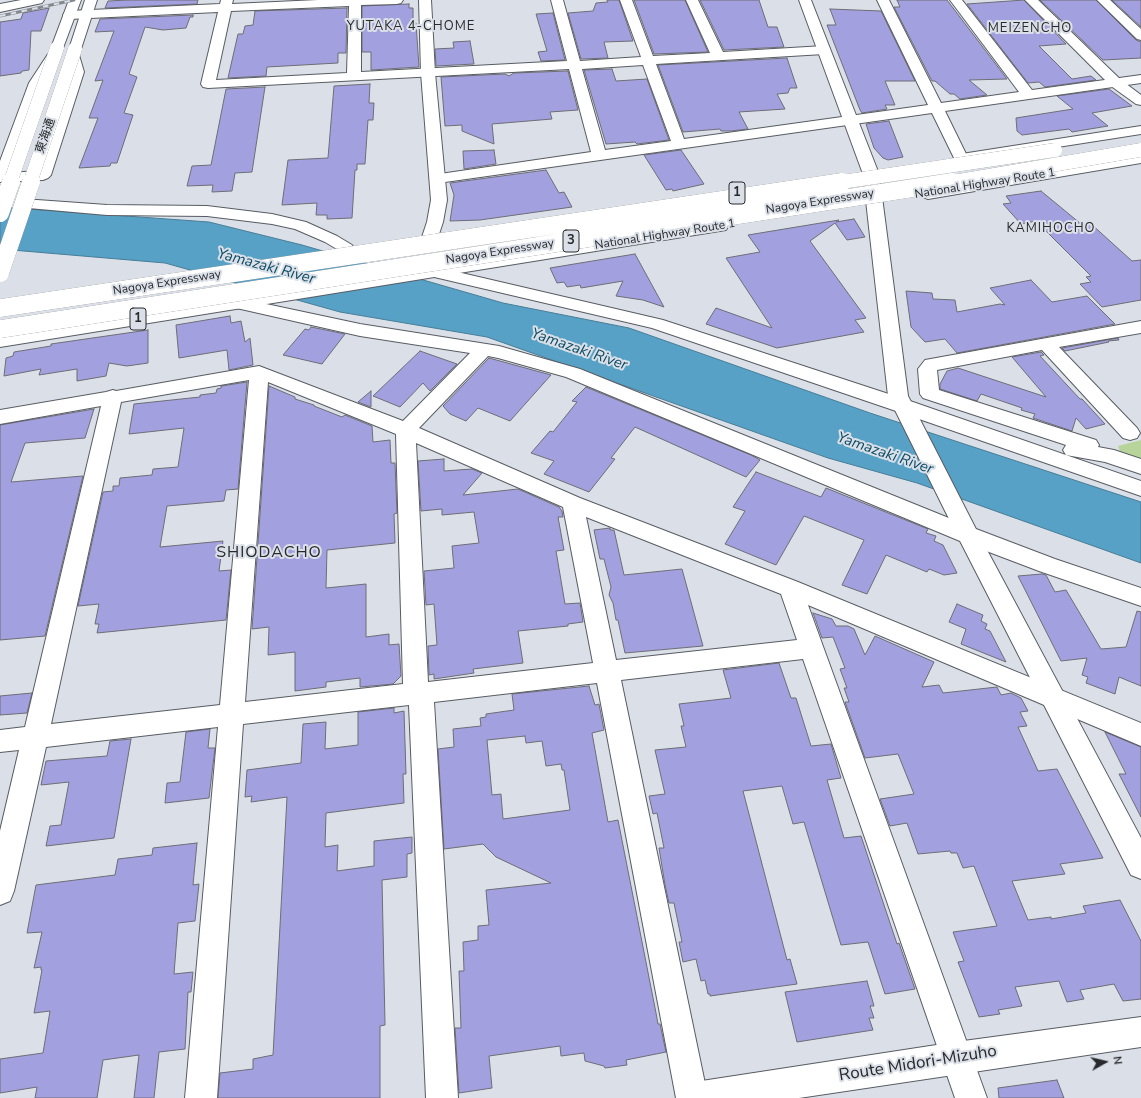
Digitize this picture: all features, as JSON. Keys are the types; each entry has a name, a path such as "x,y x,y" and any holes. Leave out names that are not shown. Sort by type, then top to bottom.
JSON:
{"main road":[{"path":"0,8 38,0"},
{"name":"東海通","path":"1,204 75,0"},
{"name":"東海通","path":"0,272 91,0"},
{"path":"69,15 162,5 398,0"},
{"path":"425,0 428,73 438,178 438,205 435,222 430,237"},
{"path":"557,0 599,155"},
{"path":"626,0 678,144"},
{"path":"692,0 718,56"},
{"path":"805,0 870,174 903,405 966,531 1141,866"},
{"path":"883,0 961,158"},
{"path":"956,0 1028,94"},
{"path":"1031,0 1116,83 1141,101"},
{"path":"1103,0 1141,36"},
{"path":"354,77 355,1"},
{"path":"226,4 208,84 575,65 824,50"},
{"path":"55,52 36,82 1,178 43,175 77,72 74,52"},
{"path":"438,178 1141,79"},
{"name":"1","path":"0,302 339,249 870,174 1052,143 1141,130"},
{"name":"Nagoya Expressway","path":"0,308 918,169 1141,137"},
{"path":"242,271 326,267 927,178 1025,162 1052,143"},
{"name":"Nagoya Expressway","path":"0,329 934,185 1141,150"},
{"name":"National Highway Route 1","path":"0,341 875,202 1141,158"},
{"path":"23,204 107,210 206,212 272,219 300,226 331,239 339,249"},
{"path":"428,273 657,324 903,405 1141,489"},
{"path":"238,303 360,330 499,352 574,374 1047,565 1141,597"},
{"path":"1046,344 1135,432 1082,448 930,394 928,370 932,364 1141,327"},
{"path":"442,1098 418,693 406,430 483,350"},
{"path":"201,1098 259,372"},
{"path":"0,417 113,396 259,372 406,430 573,503 790,588 1141,735"},
{"path":"0,891 113,396"},
{"path":"903,405 1082,448 1141,467"},
{"path":"573,503 692,1098"},
{"path":"790,588 971,1098"},
{"path":"0,741 812,648"},
{"name":"Route Midori-Mizuho","path":"695,1098 956,1058 1141,1032"}],"green space":[{"path":"1141,440 1141,461 1121,454 1118,446"}],"water":[{"name":"Yamazaki River","path":"0,207 209,222 302,245 503,303 629,328 870,413 1141,502 1141,563 917,483 828,458 487,337 340,312 165,263 0,249"}],"building":[{"path":"198,0 197,4 105,8 108,1"},
{"path":"607,0 619,0 633,41 604,42 608,58 581,59 568,13 593,11 596,3 608,2"},
{"path":"634,0 685,0 708,52 654,54"},
{"path":"700,0 759,0 768,27 777,27 784,47 724,50"},
{"path":"897,0 947,0 1007,79 969,80 987,95 960,99 954,94 950,94 935,81 932,81 894,7 900,7"},
{"path":"1024,0 1066,44 1039,46 1072,79 1091,76 1096,80 1045,87 1039,82 1028,83 967,4"},
{"path":"1040,0 1096,0 1136,40 1141,42 1141,58 1103,60"},
{"path":"1112,0 1141,0 1141,27"},
{"path":"409,4 409,8 413,8 413,23 416,23 419,67 371,70 371,52 362,52 362,6"},
{"path":"49,8 41,31 31,31 29,70 22,71 21,73 0,76 0,22 21,19 23,13"},
{"path":"347,8 346,53 338,53 338,63 267,67 266,76 228,78 238,34 243,34 245,26 253,25 255,11"},
{"path":"830,9 881,11 915,81 885,81 895,105 885,105 887,109 862,113 827,25 836,25"},
{"path":"553,13 565,60 541,61 538,52 547,51 536,14"},
{"path":"193,15 193,17 190,17 186,28 163,30 145,27 129,74 137,77 124,113 133,115 117,163 111,163 110,166 79,168 98,118 89,118 103,80 95,81 114,31 95,32 100,19"},
{"path":"470,41 474,64 436,66 435,49 454,48 453,42"},
{"path":"787,58 797,88 790,88 788,93 777,94 785,109 739,112 748,129 731,131 721,131 720,129 683,132 658,65"},
{"path":"612,69 616,81 647,79 669,140 637,144 635,142 606,144 584,70"},
{"path":"568,71 578,110 550,112 552,119 492,124 494,144 462,131 462,125 445,126 441,77 505,74 509,76 514,73"},
{"path":"370,84 369,103 374,103 373,120 368,120 365,164 357,164 357,170 355,170 352,218 327,219 327,215 316,215 317,203 282,205 288,160 328,158 334,86"},
{"path":"265,87 252,172 235,173 232,191 212,192 213,185 187,186 192,166 211,165 226,89"},
{"path":"1109,89 1132,106 1092,113 1108,126 1072,132 1069,129 1022,135 1017,131 1016,118 1073,109 1057,96"},
{"path":"889,121 903,157 888,160 883,158 874,148 866,124"},
{"path":"494,150 496,164 464,169 463,151"},
{"path":"681,150 704,184 673,191 672,189 666,190 644,155"},
{"path":"546,170 559,193 564,192 572,207 480,220 450,221 454,195 450,183"},
{"path":"1041,191 1081,224 1090,223 1132,261 1141,260 1141,300 1102,307 1080,284 1091,282 1086,277 1091,276 1036,221 1021,224 1003,204 1011,203 1006,196"},
{"path":"854,219 865,237 847,240 835,223 810,241 866,318 855,320 864,332 777,348 706,324 716,308 772,328 726,258 760,252 748,235 839,220 836,222"},
{"path":"635,254 664,307 643,300 616,296 623,281 581,288 580,285 567,287 564,282 557,283 550,268"},
{"path":"1031,280 1052,302 1087,296 1115,324 957,353 945,339 925,342 911,327 906,291 932,293 933,299 955,300 957,312 1000,304 1005,305 990,288"},
{"path":"230,316 231,323 241,321 245,342 250,338 253,365 229,370 227,350 179,358 176,325"},
{"path":"311,327 345,334 322,364 283,355 305,329 309,330"},
{"path":"148,330 148,363 127,366 109,363 106,376 77,381 77,369 39,375 41,369 4,376 6,358 13,356 14,352 51,346 51,344"},
{"path":"1118,338 1119,340 1108,341 1109,342 1065,351 1062,348"},
{"path":"420,351 457,364 430,391 423,383 400,407 373,396"},
{"path":"1041,352 1044,355 1040,356 1105,424 1086,429 1076,418 1072,431 1033,418 1035,414 981,394 977,401 940,389 940,384 947,371 958,368 1046,397 1012,357"},
{"path":"489,358 551,375 510,421 478,408 466,421 450,414 443,406"},
{"path":"247,382 238,489 226,490 224,501 167,506 160,547 223,541 219,571 231,570 226,620 97,633 99,624 95,624 99,604 78,606 103,492 113,491 113,486 119,486 120,478 152,475 153,469 178,467 184,428 129,434 134,404 200,397 200,395 216,393 217,389 221,388 221,386"},
{"path":"269,386 295,397 295,399 342,417 345,415 372,426 373,442 390,440 391,463 395,463 397,513 394,514 395,543 327,550 326,588 366,584 366,637 389,634 389,645 399,644 401,676 393,684 360,687 360,678 326,682 326,687 295,691 295,652 268,655 269,627 252,629"},
{"path":"586,387 760,460 746,477 635,427 611,458 615,459 589,492 544,474 554,461 531,453 550,431 553,432 577,402 572,401"},
{"path":"371,391 371,407 358,402"},
{"path":"94,409 85,438 25,443 11,482 83,476 45,636 0,640 0,425"},
{"path":"444,459 444,471 472,469 482,473 463,495 518,489 559,507 562,511 563,517 558,517 564,550 556,551 565,604 580,603 583,622 568,624 568,626 518,631 523,663 473,669 474,673 434,679 434,674 429,675 428,646 437,645 434,604 426,605 424,571 454,568 452,546 479,543 474,512 442,515 442,509 421,511 418,461"},
{"path":"756,472 821,497 826,488 928,529 926,533 936,536 934,541 943,545 957,573 944,575 929,569 927,572 886,555 867,594 842,585 864,540 804,516 776,565 725,544 745,511 733,507"},
{"path":"610,528 610,530 614,530 624,575 682,569 703,646 625,653 618,620 616,620 613,603 609,595 611,587 604,559 600,559 594,530"},
{"path":"1046,575 1055,592 1066,590 1101,649 1126,647 1137,611 1141,612 1141,686 1119,677 1115,694 1086,683 1088,677 1082,675 1087,658 1061,661 1018,576"},
{"path":"957,604 983,615 981,621 987,624 985,629 990,631 1006,662 961,644 966,629 949,622"},
{"path":"813,613 832,619 836,626 848,626 854,629 865,655 875,636 934,662 922,687 939,685 943,693 997,687 1001,695 1011,693 1021,698 1028,711 1020,712 1027,726 1018,727 1038,771 1057,769 1103,858 1060,864 1065,874 1012,881 1028,920 1051,917 1051,919 1086,913 1083,906 1120,900 1141,941 1141,999 1123,1001 1114,984 1080,990 1084,999 1067,1002 1059,981 1015,987 1022,1006 998,1010 1000,1014 979,1017 958,962 964,961 953,932 997,926 974,866 963,868 957,853 951,853 950,851 918,854 907,823 890,826 880,799 914,794 898,754 865,758 845,702 849,702 844,688 847,688 840,669 845,668 833,637 822,638"},
{"path":"779,663 791,698 796,698 811,746 831,744 841,778 827,780 844,838 861,836 897,944 899,943 915,989 885,994 868,942 841,945 804,822 793,824 782,786 743,791 787,960 790,959 797,984 710,996 710,994 708,994 705,980 701,981 696,959 683,962 679,942 682,942 674,903 669,903 665,885 659,848 664,848 657,813 653,814 649,796 665,794 655,750 686,747 681,726 684,726 679,704 731,698 723,670"},
{"path":"589,686 595,705 599,704 604,730 592,733 608,822 618,820 658,1024 660,1024 666,1052 626,1060 627,1065 605,1068 604,1066 585,1061 584,1053 561,1056 560,1046 489,1056 492,1088 459,1093 455,1028 461,1028 459,971 464,971 463,942 478,940 478,926 489,925 486,890 551,883 496,857 483,844 444,849 438,749 454,747 453,729 481,726 480,718 486,717 486,714 514,710 512,694","holes":["525,736 526,743 542,741 546,766 561,764 562,770 564,770 570,810 503,819 501,794 492,795 487,740"]},
{"path":"32,693 27,713 0,715 0,696"},
{"path":"394,708 394,713 404,711 406,774 403,774 404,803 326,813 325,847 338,845 337,871 374,866 374,841 412,837 412,853 407,854 407,877 382,880 385,1025 380,1026 380,1098 218,1098 220,1073 253,1069 253,1059 273,1055 287,797 251,802 252,796 245,797 247,770 301,763 303,724 326,722 325,749 358,745 358,712"},
{"path":"210,729 208,748 215,748 209,798 165,803 167,783 180,782 186,732"},
{"path":"1105,732 1141,747 1141,817 1119,774 1126,774"},
{"path":"131,739 114,838 46,846 50,826 61,825 69,782 41,785 46,761 107,756 110,741"},
{"path":"197,843 193,885 199,884 195,921 178,923 174,974 193,972 191,992 188,992 185,1049 159,1052 154,1098 134,1098 139,1055 103,1060 97,1098 35,1098 37,1087 0,1093 0,1059 43,1053 50,1011 34,1013 42,970 41,967 34,968 42,932 27,933 36,885 115,875 118,859 152,855 153,848"},
{"path":"867,981 874,1006 870,1006 874,1018 869,1018 873,1030 797,1042 785,992"},
{"path":"1057,1080 1064,1098 999,1098 998,1088"}],"railway":[{"path":"0,16 74,0"}],"district":[{"name":"YUTAKA 4-CHOME","path":"411,27"},
{"name":"MEIZENCHO","path":"1030,29"},
{"name":"KAMIHOCHO","path":"1051,229"},
{"name":"SHIODACHO","path":"269,553"}]}
